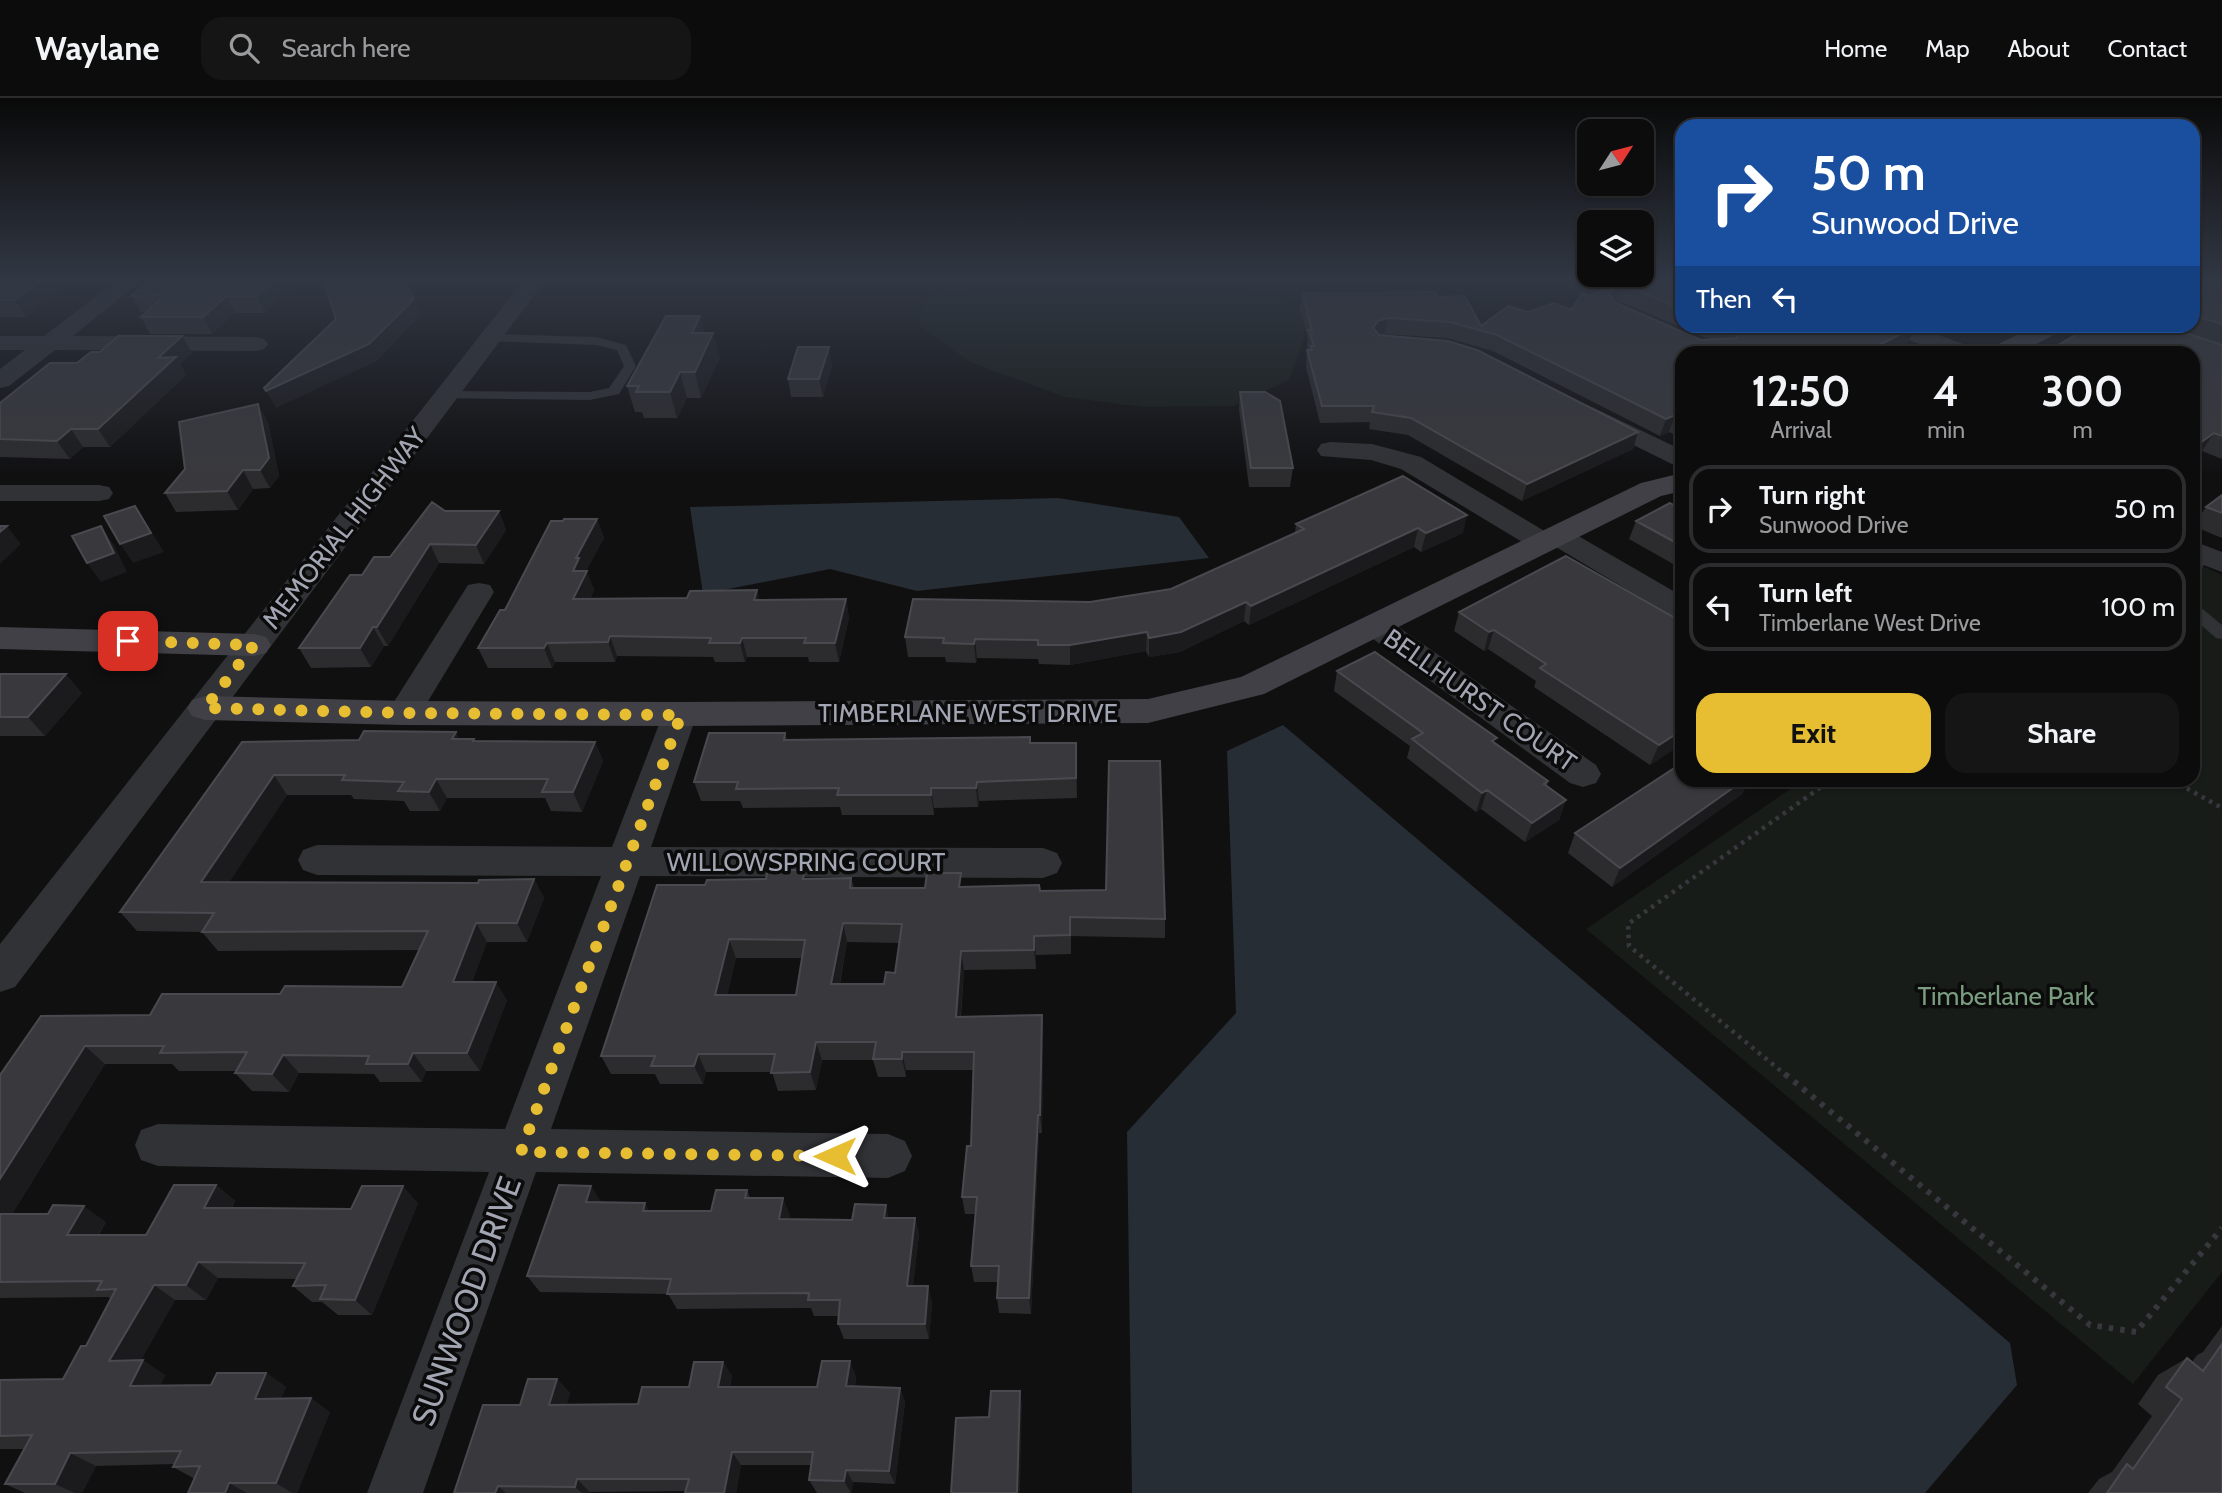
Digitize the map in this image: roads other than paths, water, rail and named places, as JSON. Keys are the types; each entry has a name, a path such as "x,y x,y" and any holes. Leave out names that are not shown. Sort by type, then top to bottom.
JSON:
{"street":[{"path":"0,381 45,346"},
{"name":"MEMORIAL HIGHWAY","path":"0,975 484,346"},
{"path":"1570,404 1675,457"},
{"path":"1330,450 1371,452 1411,463 1675,604"},
{"name":"TIMBERLANE WEST DRIVE","path":"205,708 681,715 1148,711 1252,686 1651,489 1675,484"},
{"path":"0,493 99,493"},
{"path":"404,713 479,592"},
{"name":"BELLHURST COURT","path":"1376,626 1583,774"},
{"path":"0,638 254,645"},
{"name":"SUNWOOD DRIVE","path":"395,1493 681,715"},
{"name":"WILLOWSPRING COURT","path":"317,860 1043,863"},
{"path":"158,1145 888,1156"}],"lane":[{"path":"446,395 590,396 614,391 630,366 622,348 615,346"},
{"path":"2200,616 2222,634"}],"park label":[{"name":"Timberlane Park","path":"2006,996"}]}
